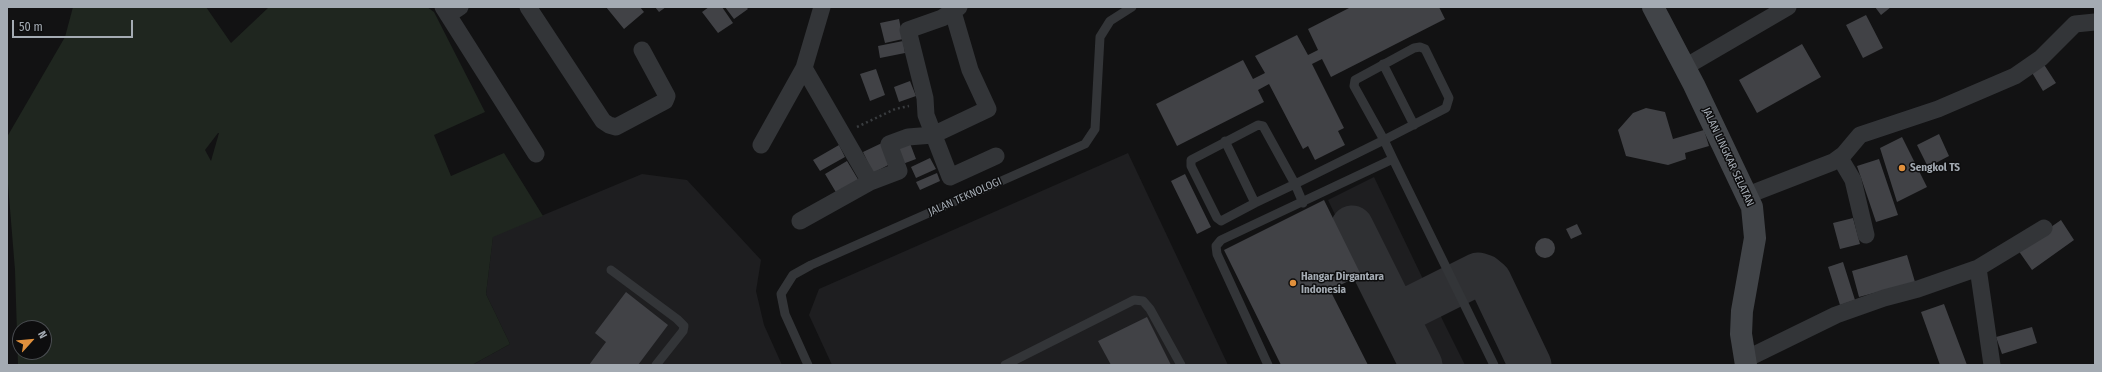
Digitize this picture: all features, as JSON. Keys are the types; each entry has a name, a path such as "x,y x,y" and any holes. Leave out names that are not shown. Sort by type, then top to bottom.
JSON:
{"main road":[{"name":"JALAN LINGKAR SELATAN","path":"1654,7 1748,195 1754,218 1755,238 1742,311 1741,334 1745,363"}],"street":[{"path":"528,7 603,121 609,125 616,127 665,101 667,96 642,50"},
{"path":"761,145 804,68 822,7"},
{"path":"1685,68 1788,7"},
{"path":"800,221 870,182 899,171 889,144 908,137 933,135 988,109 970,70 956,9 908,30 925,102 926,115 933,135 950,177 996,156"},
{"path":"450,10 536,154"},
{"path":"1748,195 1840,158 1860,135 1938,109 2015,76 2041,58 2075,24 2095,22"},
{"path":"804,68 870,182"},
{"path":"1840,158 1853,180 1866,235"},
{"path":"1745,363 1836,315 1884,298 1918,290 1978,268 2044,228"},
{"path":"1978,268 1992,365"}],"lane":[{"name":"JALAN TEKNOLOGI","path":"808,365 785,314 782,294 793,275 811,265 1085,144 1095,129 1100,37 1110,21 1132,7"},
{"path":"1303,202 1295,184 1263,126 1258,125 1191,160 1191,166 1217,218 1221,221 1295,184 1384,140 1414,125 1448,105 1448,98 1427,54 1420,47 1414,48 1355,80 1354,86 1384,140 1494,365"},
{"path":"1383,64 1414,125"},
{"path":"1225,141 1255,204"},
{"path":"1268,365 1217,254 1216,246 1221,240 1393,159"},
{"path":"611,270 677,319 684,326 684,331 656,365"},
{"path":"1005,365 1134,300 1143,301 1150,309 1181,365"}],"path":[{"path":"842,134 894,109 925,102"}],"shaded area":[{"path":"73,7 206,7 231,43 269,7 427,7 434,12 485,112 434,135 451,176 504,153 543,216 493,237 486,294 510,344 472,365 18,365 18,360 52,360 52,320 17,320 15,270 7,172 7,137 65,37","holes":["219,133 211,161 205,150"]},
{"path":"1128,153 1228,365 832,365 809,315 819,289"},
{"path":"642,174 687,180 761,260 756,291 764,325 782,365 472,365 510,344 486,294 493,236"},
{"path":"1374,177 1465,365 1407,365 1328,200"}],"building":[{"path":"606,7 640,7 644,12 624,29"},
{"path":"655,7 666,7 659,12"},
{"path":"709,7 722,7 733,23 718,33 702,12"},
{"path":"725,7 746,7 748,9 734,19"},
{"path":"1351,7 1439,7 1445,19 1331,77 1322,59 1312,64 1344,128 1338,131 1345,145 1315,160 1308,146 1303,149 1269,84 1258,90 1264,102 1177,146 1156,104 1243,60 1253,79 1265,73 1255,56 1297,35 1308,55 1318,50 1308,29"},
{"path":"1875,7 1891,7 1881,15"},
{"path":"1866,15 1883,48 1863,58 1846,25"},
{"path":"899,19 903,39 885,43 880,23"},
{"path":"903,41 905,53 880,58 878,46"},
{"path":"1802,44 1821,77 1757,113 1739,80"},
{"path":"2043,63 2056,83 2043,91 2031,71"},
{"path":"876,69 885,95 870,101 860,74"},
{"path":"910,81 916,96 899,102 894,87"},
{"path":"1646,108 1665,112 1673,139 1704,130 1709,146 1685,153 1686,159 1668,165 1626,156 1618,130 1633,113"},
{"path":"1939,134 1949,156 1928,167 1917,145"},
{"name":"Sengkol TS","path":"1902,137 1927,187 1897,202 1880,148"},
{"path":"908,138 916,159 900,165 892,145"},
{"path":"884,142 894,162 873,173 863,152"},
{"path":"839,145 845,157 820,171 813,160"},
{"path":"930,158 936,169 916,178 911,167"},
{"path":"1879,159 1898,215 1876,222 1857,166"},
{"path":"847,161 859,181 837,194 825,174"},
{"path":"937,173 940,181 920,190 916,182"},
{"path":"1185,174 1211,227 1197,234 1171,181"},
{"name":"Hangar Dirgantara Indonesia","path":"1324,200 1361,275 1330,290 1368,365 1281,365 1224,250"},
{"path":"1853,218 1860,244 1840,249 1833,223"},
{"path":"2061,220 2074,240 2032,270 2018,250"},
{"path":"1577,224 1582,234 1571,239 1566,229"},
{"path":"1545,238 1552,241 1555,248 1552,255 1545,258 1538,255 1535,248 1538,241"},
{"path":"1907,255 1915,282 1859,297 1852,271"},
{"path":"1843,262 1855,300 1840,305 1828,267"},
{"path":"626,292 668,325 638,365 589,365 606,342 595,333"},
{"path":"1944,304 1967,365 1940,365 1921,312"},
{"path":"1147,317 1171,365 1111,365 1098,341"},
{"path":"2032,327 2037,343 2002,354 1996,337"}],"taxiway":[{"path":"1352,227 1421,365"},
{"path":"1396,315 1478,274 1484,276 1490,281 1530,365"}],"place":[{"name":"Sengkol TS","path":"1902,168"},
{"name":"Hangar Dirgantara Indonesia","path":"1293,283"}]}
